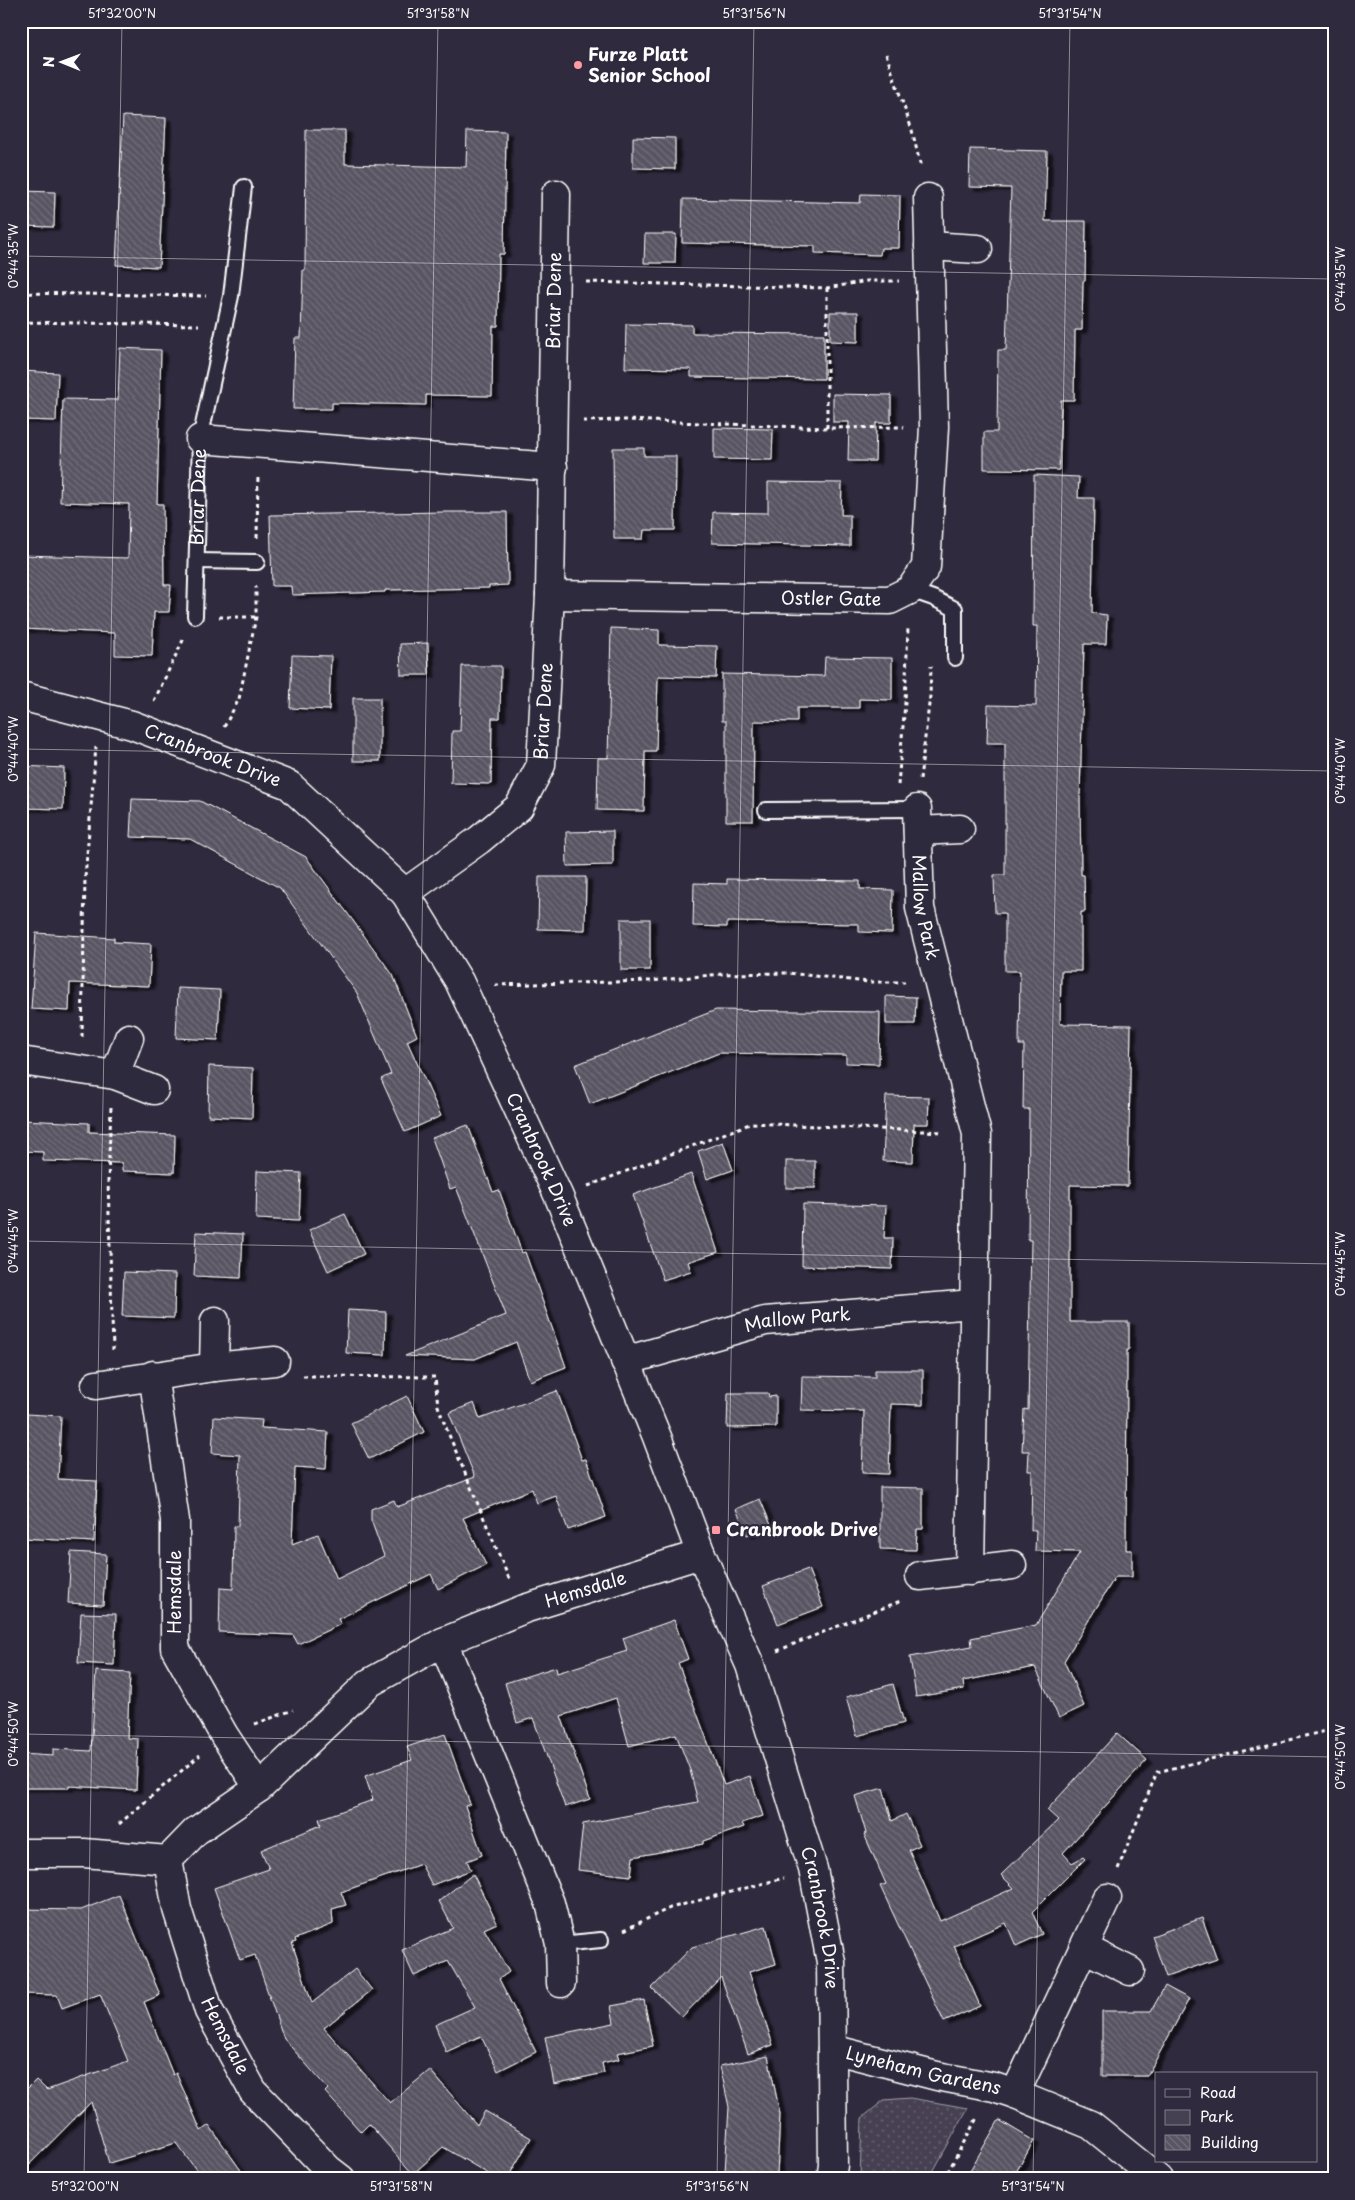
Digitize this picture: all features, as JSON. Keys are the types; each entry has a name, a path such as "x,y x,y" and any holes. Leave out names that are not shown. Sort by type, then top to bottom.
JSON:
{"street":[{"name":"Briar Dene","path":"405,893 480,840 519,808 541,765 550,595 556,194"},
{"path":"910,590 926,567 934,427 928,198"},
{"path":"929,246 978,248"},
{"name":"Briar Dene","path":"200,439 552,467"},
{"name":"Ostler Gate","path":"550,595 890,600 910,590"},
{"name":"Cranbrook Drive","path":"21,696 141,728 289,785 405,893 459,981 559,1197 701,1554 750,1665 813,1870 831,1962 833,2165 831,2179"},
{"name":"Mallow Park","path":"960,829 910,817 920,908 977,1134 970,1571"},
{"path":"115,1075 129,1038"},
{"path":"21,1061 115,1075 154,1090"},
{"name":"Mallow Park","path":"625,1361 765,1321 973,1304"},
{"path":"214,1367 215,1321"},
{"path":"105,1383 214,1367 275,1361"},
{"name":"Hemsdale","path":"153,1375 175,1520 175,1648 224,1735 259,1788"},
{"name":"Hemsdale","path":"341,2179 328,2169 253,2091 209,2011 177,1909 168,1860 196,1831 259,1788 369,1683 443,1642 524,1609 701,1554"},
{"path":"920,1576 1012,1565"},
{"path":"443,1642 550,1903 560,1944 561,1983"},
{"path":"21,1853 84,1853 168,1860"},
{"name":"Lyneham Gardens","path":"1005,2090 1084,1948 1107,1898"},
{"path":"1084,1948 1130,1971"},
{"name":"Lyneham Gardens","path":"832,2049 938,2076 1005,2090 1091,2125 1158,2179"}],"lane":[{"name":"Briar Dene","path":"195,616 200,439 231,296 244,187"},
{"path":"196,561 257,562"},
{"path":"910,590 954,609 955,658"},
{"path":"766,810 910,817"},
{"path":"560,1944 601,1940"}],"path":[{"path":"886,54 912,130 928,198"},
{"path":"556,284 574,282 827,288 867,281 930,281"},
{"path":"827,288 827,428"},
{"path":"21,293 231,296"},
{"path":"21,322 224,326"},
{"path":"553,423 626,420 827,428 934,427"},
{"path":"209,754 239,699 256,617 258,443"},
{"path":"910,590 905,703 910,817"},
{"path":"141,728 195,616 256,617"},
{"path":"910,817 930,696 931,656"},
{"path":"89,1070 82,1036 85,878 95,747 107,718"},
{"name":"Mallow Park","path":"459,981 467,986 650,981 722,974 788,973 868,982 938,982"},
{"path":"105,1383 109,1120 115,1075"},
{"path":"559,1197 752,1123 977,1134"},
{"path":"275,1361 294,1376 435,1377 438,1406 447,1430 512,1588 524,1609"},
{"path":"750,1665 766,1655 914,1595 920,1576"},
{"path":"1107,1898 1157,1772 1334,1729"},
{"path":"84,1853 224,1735"},
{"path":"601,1940 670,1908 813,1870"},
{"path":"944,2179 1005,2090"}],"green space":[{"path":"910,2098 968,2108 929,2179 860,2179 862,2118 884,2100"}],"building":[{"path":"123,116 166,118 159,267 116,265"},
{"path":"306,130 345,130 345,164 466,167 467,131 506,132 504,254 499,254 498,326 493,326 492,396 426,395 426,405 332,403 332,409 293,409 295,338 301,338 303,270 305,270"},
{"path":"633,137 675,138 675,169 633,168"},
{"path":"970,149 1047,151 1045,221 1086,221 1082,330 1075,330 1074,400 1061,400 1059,470 984,469 984,432 997,432 998,350 1006,350 1011,188 969,187"},
{"path":"21,191 55,192 54,227 21,226"},
{"path":"861,194 900,195 899,248 881,248 880,255 815,253 815,246 682,243 683,199 860,203"},
{"path":"645,234 676,234 675,263 644,263"},
{"path":"830,312 858,312 858,342 830,341"},
{"path":"626,324 692,325 692,333 824,334 824,379 691,377 691,369 625,368"},
{"path":"120,348 161,350 157,504 163,504 164,585 171,585 169,612 154,612 152,656 115,655 115,633 21,629 21,555 128,558 129,504 60,502 63,399 118,400"},
{"path":"21,371 58,373 56,421 21,420"},
{"path":"833,394 891,395 891,423 876,423 875,461 848,461 849,422 833,422"},
{"path":"714,428 773,429 772,460 714,459"},
{"path":"613,448 644,448 644,456 676,456 675,530 644,530 643,539 614,539"},
{"path":"1034,475 1079,477 1078,498 1094,498 1092,613 1107,615 1106,644 1084,644 1080,797 1081,875 1084,875 1085,912 1081,912 1081,971 1061,971 1060,1024 1131,1025 1128,1186 1070,1185 1070,1322 1129,1322 1129,1350 1127,1350 1126,1550 1132,1550 1132,1577 1115,1577 1064,1661 1084,1706 1059,1718 1035,1667 963,1681 964,1689 916,1697 910,1657 972,1646 971,1638 1036,1625 1080,1552 1035,1551 1036,1530 1031,1530 1032,1471 1028,1471 1029,1451 1022,1451 1024,1409 1028,1410 1031,1240 1028,1240 1029,1109 1023,1109 1024,1045 1019,1045 1020,971 1005,971 1005,913 995,913 994,875 1005,875 1005,743 987,743 988,705 1036,706 1037,626 1033,626"},
{"path":"768,482 842,483 841,515 850,515 850,546 712,543 713,512 768,513"},
{"path":"507,512 508,585 489,586 489,588 385,590 385,592 292,595 291,586 272,586 270,515"},
{"path":"611,628 659,630 659,645 717,646 716,678 658,676 656,751 645,751 644,811 597,810 598,758 608,758"},
{"path":"428,643 429,675 401,675 400,644"},
{"path":"292,655 331,656 329,710 290,708"},
{"path":"825,657 892,658 892,700 859,699 859,708 797,708 797,722 754,721 753,821 726,821 726,721 722,721 722,674 824,676"},
{"path":"462,666 501,666 500,718 492,718 491,784 451,783 452,731 460,731"},
{"path":"353,698 380,698 380,761 353,761"},
{"path":"21,766 64,768 63,809 21,808"},
{"path":"132,799 200,801 306,857 393,975 417,1036 407,1041 441,1116 405,1132 381,1079 391,1074 357,993 280,888 190,839 130,837"},
{"path":"613,831 613,865 567,866 566,832"},
{"path":"539,877 586,877 585,930 538,929"},
{"path":"727,879 860,881 860,889 893,890 892,933 859,932 859,924 727,922 727,927 693,926 694,883 727,884"},
{"path":"621,919 650,919 650,970 621,970"},
{"path":"36,933 114,938 114,942 151,944 149,986 70,983 69,1011 31,1009"},
{"path":"178,988 220,990 218,1040 176,1038"},
{"path":"886,996 916,997 915,1024 886,1024"},
{"path":"716,1010 880,1012 879,1064 846,1063 846,1055 719,1053 590,1104 575,1065"},
{"path":"209,1066 253,1068 252,1118 208,1116"},
{"path":"886,1096 929,1097 928,1124 914,1124 913,1162 883,1161"},
{"path":"21,1120 89,1123 89,1132 175,1135 174,1173 122,1171 122,1163 43,1161 43,1152 21,1151"},
{"path":"468,1125 493,1192 499,1190 522,1253 525,1252 566,1367 530,1381 516,1342 475,1359 405,1356 506,1315 456,1187 450,1189 432,1138"},
{"path":"723,1142 733,1170 707,1179 698,1151"},
{"path":"786,1161 815,1161 815,1188 786,1188"},
{"path":"257,1171 301,1173 299,1221 256,1219"},
{"path":"691,1174 718,1252 688,1262 691,1271 663,1280 633,1195"},
{"path":"803,1204 886,1206 884,1238 893,1238 892,1269 802,1266"},
{"path":"345,1214 364,1254 328,1271 309,1230"},
{"path":"196,1232 243,1234 241,1278 194,1276"},
{"path":"124,1272 175,1274 174,1318 122,1316"},
{"path":"348,1310 386,1312 385,1355 346,1353"},
{"path":"875,1370 923,1370 923,1405 891,1404 889,1474 862,1473 864,1411 801,1410 802,1376 875,1377"},
{"path":"557,1391 582,1460 586,1459 606,1517 568,1530 556,1496 537,1503 532,1489 463,1518 486,1565 438,1589 431,1574 338,1619 341,1624 298,1644 293,1635 219,1632 220,1588 233,1589 234,1526 238,1526 240,1455 212,1453 214,1417 262,1420 261,1428 328,1432 326,1469 295,1467 292,1544 318,1534 337,1579 384,1556 371,1520 371,1509 394,1500 397,1507 475,1477 449,1413 474,1403 480,1419"},
{"path":"728,1393 768,1393 769,1397 776,1396 776,1427 727,1428"},
{"path":"407,1396 424,1432 369,1459 351,1423"},
{"path":"26,1414 61,1416 58,1479 97,1481 94,1542 21,1538"},
{"path":"880,1487 923,1488 923,1529 917,1529 916,1550 880,1549"},
{"path":"760,1499 771,1525 747,1535 736,1509"},
{"path":"71,1552 106,1554 103,1605 68,1603"},
{"path":"808,1569 823,1607 778,1624 763,1586"},
{"path":"81,1613 116,1614 114,1665 78,1663"},
{"path":"674,1620 688,1659 678,1663 724,1785 750,1776 763,1816 742,1823 744,1827 703,1841 703,1844 633,1857 631,1876 578,1870 583,1824 698,1802 690,1770 676,1734 629,1746 616,1698 561,1716 590,1799 565,1807 533,1718 517,1723 505,1683 556,1667 557,1673 627,1651 623,1638"},
{"path":"96,1671 130,1673 127,1738 138,1739 136,1790 69,1786 69,1788 21,1788 21,1754 53,1756 53,1749 91,1751"},
{"path":"893,1684 904,1723 857,1736 846,1697"},
{"path":"1117,1733 1147,1760 1063,1853 1072,1863 1083,1857 1085,1859 1032,1912 1042,1934 1016,1946 1006,1923 954,1946 980,2006 944,2022 880,1886 886,1884 864,1834 866,1833 855,1796 883,1788 892,1821 906,1814 920,1845 909,1850 940,1921 1014,1888 1001,1875 1058,1820 1047,1810"},
{"path":"445,1734 470,1804 465,1806 482,1855 467,1861 471,1870 432,1885 421,1864 341,1892 346,1905 332,1909 333,1924 295,1939 296,1942 292,1943 312,2003 355,1969 372,1990 324,2028 390,2103 430,2070 477,2125 485,2111 531,2138 507,2179 497,2179 443,2147 413,2174 369,2124 361,2132 325,2092 328,2089 284,2039 255,1955 240,1960 214,1888 269,1869 261,1850 321,1825 319,1819 373,1800 365,1776 412,1760 407,1747"},
{"path":"473,1874 497,1923 484,1929 509,1972 499,1979 536,2052 498,2071 481,2036 446,2052 435,2025 475,2007 448,1961 414,1976 402,1950 453,1928 439,1901"},
{"path":"119,1895 160,1995 144,2002 173,2075 176,2073 201,2131 209,2125 247,2179 203,2179 176,2143 109,2163 91,2102 21,2173 21,2095 36,2080 47,2090 128,2061 100,1994 62,2008 57,1995 21,1994 21,1909 81,1910"},
{"path":"1202,1918 1217,1959 1166,1977 1152,1936"},
{"path":"766,1926 776,1964 749,1972 773,2045 748,2054 721,1977 682,2017 652,1988 692,1947"},
{"path":"1165,1986 1189,1999 1147,2076 1102,2076 1102,2011 1151,2011"},
{"path":"644,2000 653,2046 617,2053 619,2059 602,2063 604,2073 554,2084 545,2037 614,2023 611,2006"},
{"path":"768,2056 780,2114 777,2175 725,2172 729,2107 720,2066"},
{"path":"999,2120 1034,2141 1012,2179 965,2179"}],"place":[{"name":"Furze Platt Senior School","path":"578,65"},
{"name":"Cranbrook Drive","path":"716,1530"}]}
